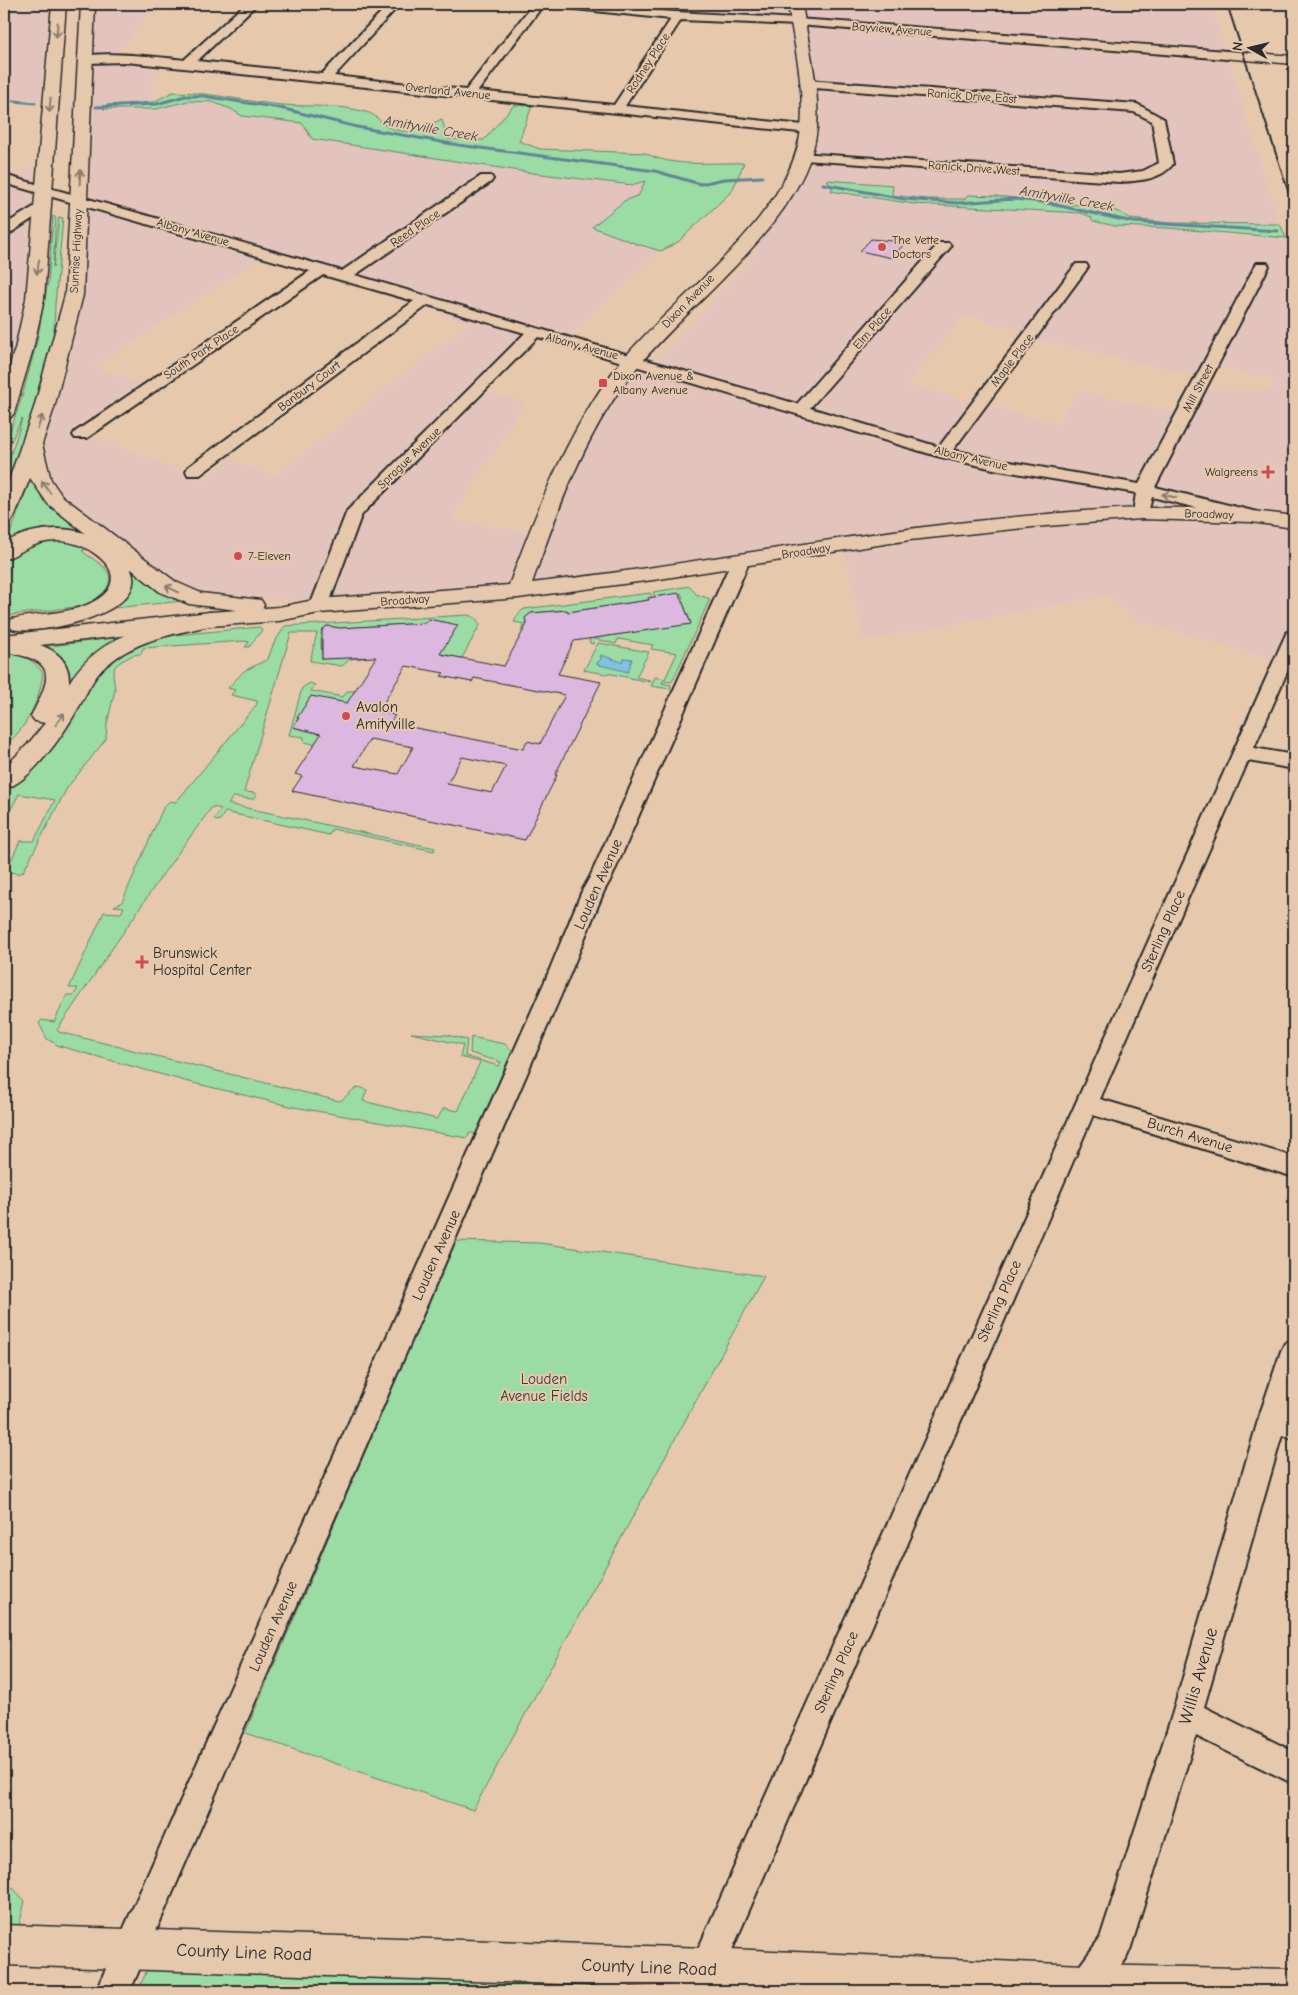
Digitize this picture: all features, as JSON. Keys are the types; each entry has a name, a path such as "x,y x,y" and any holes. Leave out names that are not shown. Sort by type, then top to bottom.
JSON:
{"main road":[{"path":"4,413 24,349 35,300 59,4"},
{"name":"Sunrise Highway","path":"4,517 18,485 32,444 61,349 74,295 88,4"},
{"name":"Dixon Avenue","path":"518,590 536,540 580,443 620,376 766,218 790,186 804,156 809,129 806,84 795,4"},
{"path":"1227,55 1294,60"},
{"path":"32,444 42,480 55,500 168,587 197,599 253,604"},
{"name":"Broadway","path":"12,625 253,604 319,606 518,590 740,562 910,534 1040,520 1142,513 1251,516 1294,522"},
{"path":"4,553 18,544 40,536 74,536 102,550 120,566 123,573 123,583 120,589 112,599 98,607 69,616 12,625"},
{"name":"Broadway","path":"4,644 210,619 279,614 319,606"},
{"path":"4,781 32,755 49,734 64,713 87,673 99,660 115,648 139,637 210,619"},
{"path":"4,644 23,647 51,657 58,667 59,681 52,702 31,736 4,763"},
{"name":"County Line Road","path":"4,1945 131,1948 613,1979 708,1968 1083,1989 1294,1990"}],"street":[{"path":"186,64 250,4"},
{"path":"325,78 395,4"},
{"path":"468,94 538,4"},
{"name":"Bayview Avenue","path":"556,4 602,6 678,16 798,22 1227,55"},
{"name":"Rodney Place","path":"617,109 678,16"},
{"name":"Overland Avenue","path":"86,59 126,58 809,129"},
{"name":"Ranick Drive East","path":"806,84 1137,108"},
{"name":"Ranick Drive West","path":"804,156 1119,178 1160,170 1166,164 1158,119 1137,108"},
{"name":"Albany Avenue","path":"4,179 43,198 78,199 534,333 633,360 943,453 998,465 1145,490 1251,516"},
{"name":"Reed Place","path":"343,277 486,179"},
{"path":"4,231 43,198"},
{"name":"Elm Place","path":"800,410 944,246"},
{"name":"Mill Street","path":"1142,513 1145,490 1262,266"},
{"name":"Maple Place","path":"943,453 1081,267"},
{"name":"South Park Place","path":"81,435 322,270"},
{"name":"Banbury Court","path":"194,471 424,300"},
{"name":"Sprague Avenue","path":"319,606 353,515 534,333"},
{"name":"Louden Avenue","path":"112,1991 556,981 593,891 602,877 740,562"},
{"name":"Sterling Place","path":"708,1968 769,1824 1294,636"},
{"path":"1242,753 1294,762"},
{"name":"Burch Avenue","path":"1086,1104 1294,1167"},
{"name":"Willis Avenue","path":"1083,1989 1114,1947 1187,1715 1283,1422 1294,1351"},
{"path":"1187,1715 1294,1768"}],"shaded area":[{"path":"4,4 51,4 44,101 4,96"},
{"path":"95,4 158,4 112,59 169,63 152,80 153,102 106,105 156,109 188,101 212,102 231,109 242,116 302,123 312,139 533,173 632,185 646,181 639,195 624,201 637,244 661,251 566,339 543,332 483,391 526,402 452,519 532,533 628,361 650,367 748,263 795,173 805,148 787,19 680,19 541,4 1211,4 1280,224 1171,223 1130,219 1113,210 996,196 967,195 965,199 927,199 892,195 893,185 828,180 832,188 831,191 914,204 1081,213 1091,217 1183,230 1286,238 1294,249 1294,622 1274,660 1137,621 1107,596 863,641 842,539 506,586 313,602 187,591 61,494 43,450 75,339 84,245","holes":["263,257 469,323 276,475 229,459 203,479 73,429 140,383 95,367","963,315 1029,333 1026,338 1201,377 1207,365 1277,380 1269,390 1203,390 1189,416 1080,391 1058,423 906,384 947,339"]},
{"path":"35,165 23,315 4,379 4,185"}],"green space":[{"path":"173,92 283,105 356,109 371,114 395,130 402,131 428,126 442,119 447,139 484,140 514,105 532,106 519,141 540,149 645,153 668,161 693,163 744,163 732,191 678,242 661,251 592,227 624,201 639,195 645,181 632,185 533,173 312,139 302,123 242,116 231,109 212,102 188,101 156,109 103,109 106,105 153,102"},
{"path":"827,180 893,185 892,195 927,199 965,199 967,195 996,196 1113,210 1130,219 1171,223 1280,224 1286,238 1167,228 1115,226 1093,221 1091,217 1081,213 914,204 831,191 832,188"},
{"path":"53,216 56,218 53,268 59,217 63,218 54,332 35,403 4,488 8,462 22,418 4,457 4,448 22,397 37,341 48,282"},
{"path":"32,476 81,527 71,533 6,544"},
{"path":"60,539 87,549 82,551 105,568 109,574 108,586 100,596 83,606 4,616 4,559 31,544"},
{"path":"129,567 136,576 145,575 183,601 103,609"},
{"path":"690,586 696,594 710,599 672,682 663,681 662,683 671,685 670,689 651,686 655,677 665,679 677,653 651,649 653,645 618,639 616,644 595,639 593,644 590,643 589,639 691,623 681,598 683,598 681,593 655,597 653,592"},
{"path":"650,593 652,597 649,600 568,612 566,610 531,613 525,618 527,624 523,631 521,631 524,624 514,622 519,613 524,609"},
{"path":"468,615 476,618 480,625 462,658 435,653 443,641 448,641 457,625 421,630 409,624 340,628 327,626 322,630 321,634 326,637 321,639 322,659 363,656 363,658 350,659 342,666 310,661 317,633 291,633 244,792 256,793 256,797 252,799 233,797 228,804 435,848 434,851 332,829 329,835 225,812 220,820 216,821 214,819 221,809 212,807 165,871 57,1030 339,1101 359,1087 367,1090 363,1101 437,1119 444,1108 458,1111 480,1062 460,1057 463,1045 411,1033 447,1035 467,1040 465,1056 499,1066 501,1062 470,1053 471,1037 505,1044 514,1052 478,1135 475,1137 474,1133 470,1133 467,1138 294,1107 185,1081 59,1046 47,1039 39,1023 42,1020 54,1022 67,995 74,995 78,988 69,988 104,912 121,913 124,907 114,906 122,902 164,806 170,801 176,802 257,704 257,701 231,695 235,690 228,688 244,671 268,659 273,645 285,626"},
{"path":"260,627 262,630 249,647 245,647 249,642 244,641 143,648 141,654 133,655 120,662 115,667 113,674 115,690 107,724 106,739 67,788 23,872 18,874 8,871 7,869 20,841 34,841 55,800 19,794 4,822 4,788 44,749 82,691 106,664 128,650 163,636"},
{"path":"123,638 71,683 65,683 43,647"},
{"path":"598,643 649,652 636,677 650,680 649,682 584,670"},
{"path":"8,653 28,659 43,673 39,694 31,714 19,732 4,746 4,654"},
{"path":"310,683 315,685 311,691 343,697 347,691 355,691 352,696 354,706 311,697 293,727 316,733 324,732 314,744 304,742 304,737 289,735 302,688"},
{"name":"Louden Avenue Fields","path":"455,1241 540,1243 764,1276 473,1810 245,1733"},
{"path":"4,1884 11,1886 25,1901 14,1946 4,1945"},
{"path":"150,1963 590,1982 590,1991 138,1991"}],"water":[{"path":"601,655 622,662 624,658 632,659 628,672 596,664 602,658 600,657"}],"building":[{"name":"The Vette Doctors","path":"871,239 904,244 892,258 860,251"},
{"name":"Avalon Amityville","path":"679,593 691,624 574,641 558,674 601,682 525,840 292,791 302,776 295,774 321,734 293,727 299,718 297,718 311,696 347,703 376,657 322,659 322,630 327,626 340,628 425,623 428,619 458,625 440,654 504,666 527,624 525,618 531,613 567,610 568,612 649,600 648,598","holes":["406,666 444,673 441,676 472,682 474,678 565,695 540,744 527,741 523,749 390,723 395,715 378,712","370,739 413,747 398,774 354,766","462,757 506,766 492,793 447,784"]}],"waterway":[{"name":"Amityville Creek","path":"96,107 157,104 185,96 203,96 280,108 357,127 458,145 655,171 700,184 724,179 762,177"},
{"name":"Amityville Creek","path":"4,100 35,103"},
{"name":"Amityville Creek","path":"823,184 904,199 958,203 1015,199 1042,202 1133,222 1278,231"}],"railway":[{"path":"1227,4 1294,209"}],"place":[{"name":"The Vette Doctors","path":"882,247"},
{"name":"Dixon Avenue & Albany Avenue","path":"603,383"},
{"name":"Walgreens","path":"1268,472"},
{"name":"7-Eleven","path":"238,556"},
{"name":"Avalon Amityville","path":"346,716"},
{"name":"Brunswick Hospital Center","path":"142,962"}]}
